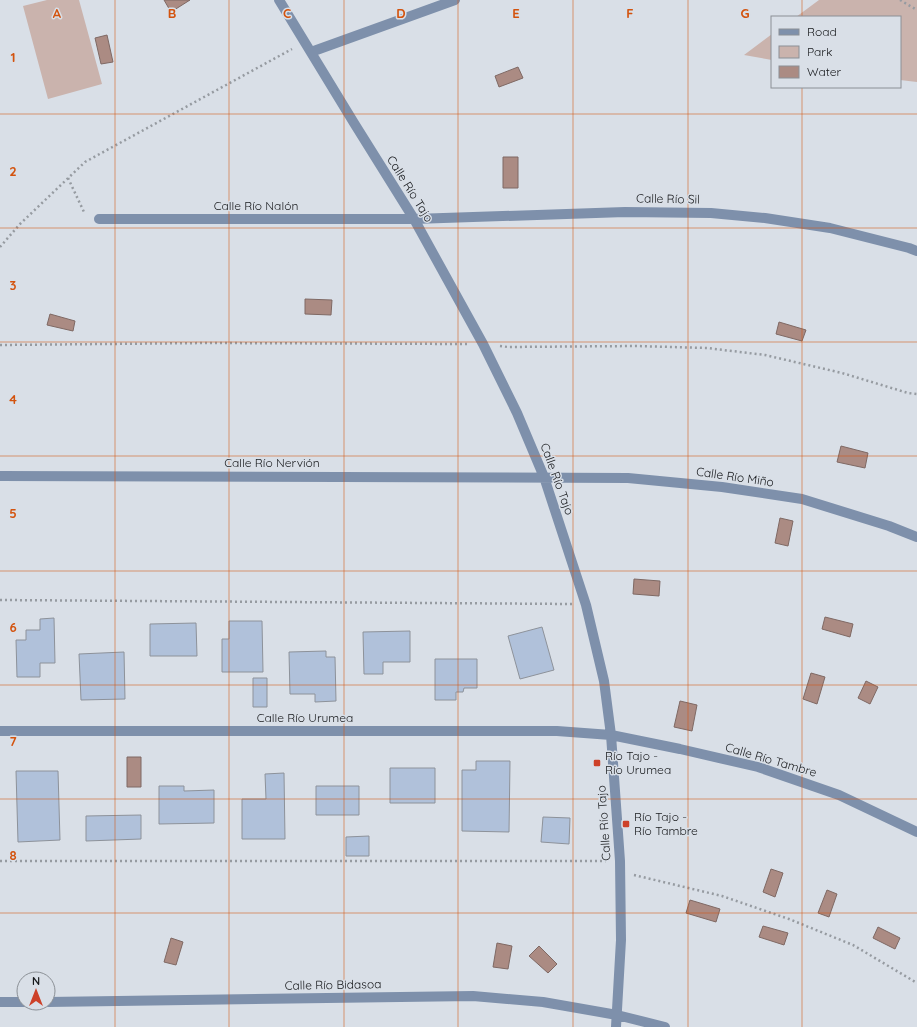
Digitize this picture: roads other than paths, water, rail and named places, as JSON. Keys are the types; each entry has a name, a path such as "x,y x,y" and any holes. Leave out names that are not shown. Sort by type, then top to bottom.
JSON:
{"street":[{"name":"Calle Río Tajo","path":"279,0 414,219 483,344 517,413 544,477 586,604 604,681 620,861 622,940 616,1027"},
{"path":"311,52 456,0"},
{"name":"Calle Río Sil","path":"414,219 625,212 711,213 765,218 830,228 917,251"},
{"name":"Calle Río Nalón","path":"99,219 414,219"},
{"name":"Calle Río Nervión","path":"0,476 544,477"},
{"name":"Calle Río Miño","path":"544,477 628,478 722,487 802,499 889,526 917,537"},
{"name":"Calle Río Urumea","path":"0,731 557,731 610,735"},
{"name":"Calle Río Tambre","path":"610,735 758,767 839,794 917,832"},
{"name":"Calle Río Bidasoa","path":"56,1002 473,996 543,1002 617,1014 665,1027"},
{"path":"0,1002 16,1002"}],"water":[{"path":"164,0 190,0 171,12"},
{"path":"107,35 113,62 101,64 95,38"},
{"path":"518,67 523,78 499,87 495,76"},
{"path":"503,157 518,157 518,188 503,188"},
{"path":"305,299 332,300 331,315 305,314"},
{"path":"50,314 75,321 73,331 47,325"},
{"path":"779,322 806,330 802,341 776,334"},
{"path":"841,446 868,453 865,468 837,462"},
{"path":"780,518 793,521 788,546 775,543"},
{"path":"634,579 660,581 659,596 633,594"},
{"path":"825,617 853,624 850,637 822,629"},
{"path":"811,673 825,677 817,704 803,699"},
{"path":"866,681 878,687 870,704 858,698"},
{"path":"680,701 697,705 692,731 674,727"},
{"path":"127,757 141,757 141,787 127,787"},
{"path":"771,869 783,873 775,897 763,892"},
{"path":"827,890 837,894 829,917 818,913"},
{"path":"690,900 720,909 716,922 686,913"},
{"path":"763,926 788,933 784,945 759,937"},
{"path":"878,927 900,938 895,949 873,938"},
{"path":"171,938 183,942 176,965 164,962"},
{"path":"497,943 512,946 508,969 493,967"},
{"path":"539,946 557,964 548,973 529,956"}],"place":[{"name":"Río Tajo - Río Urumea","path":"597,763"},
{"name":"Río Tajo - Río Tambre","path":"626,824"}]}
